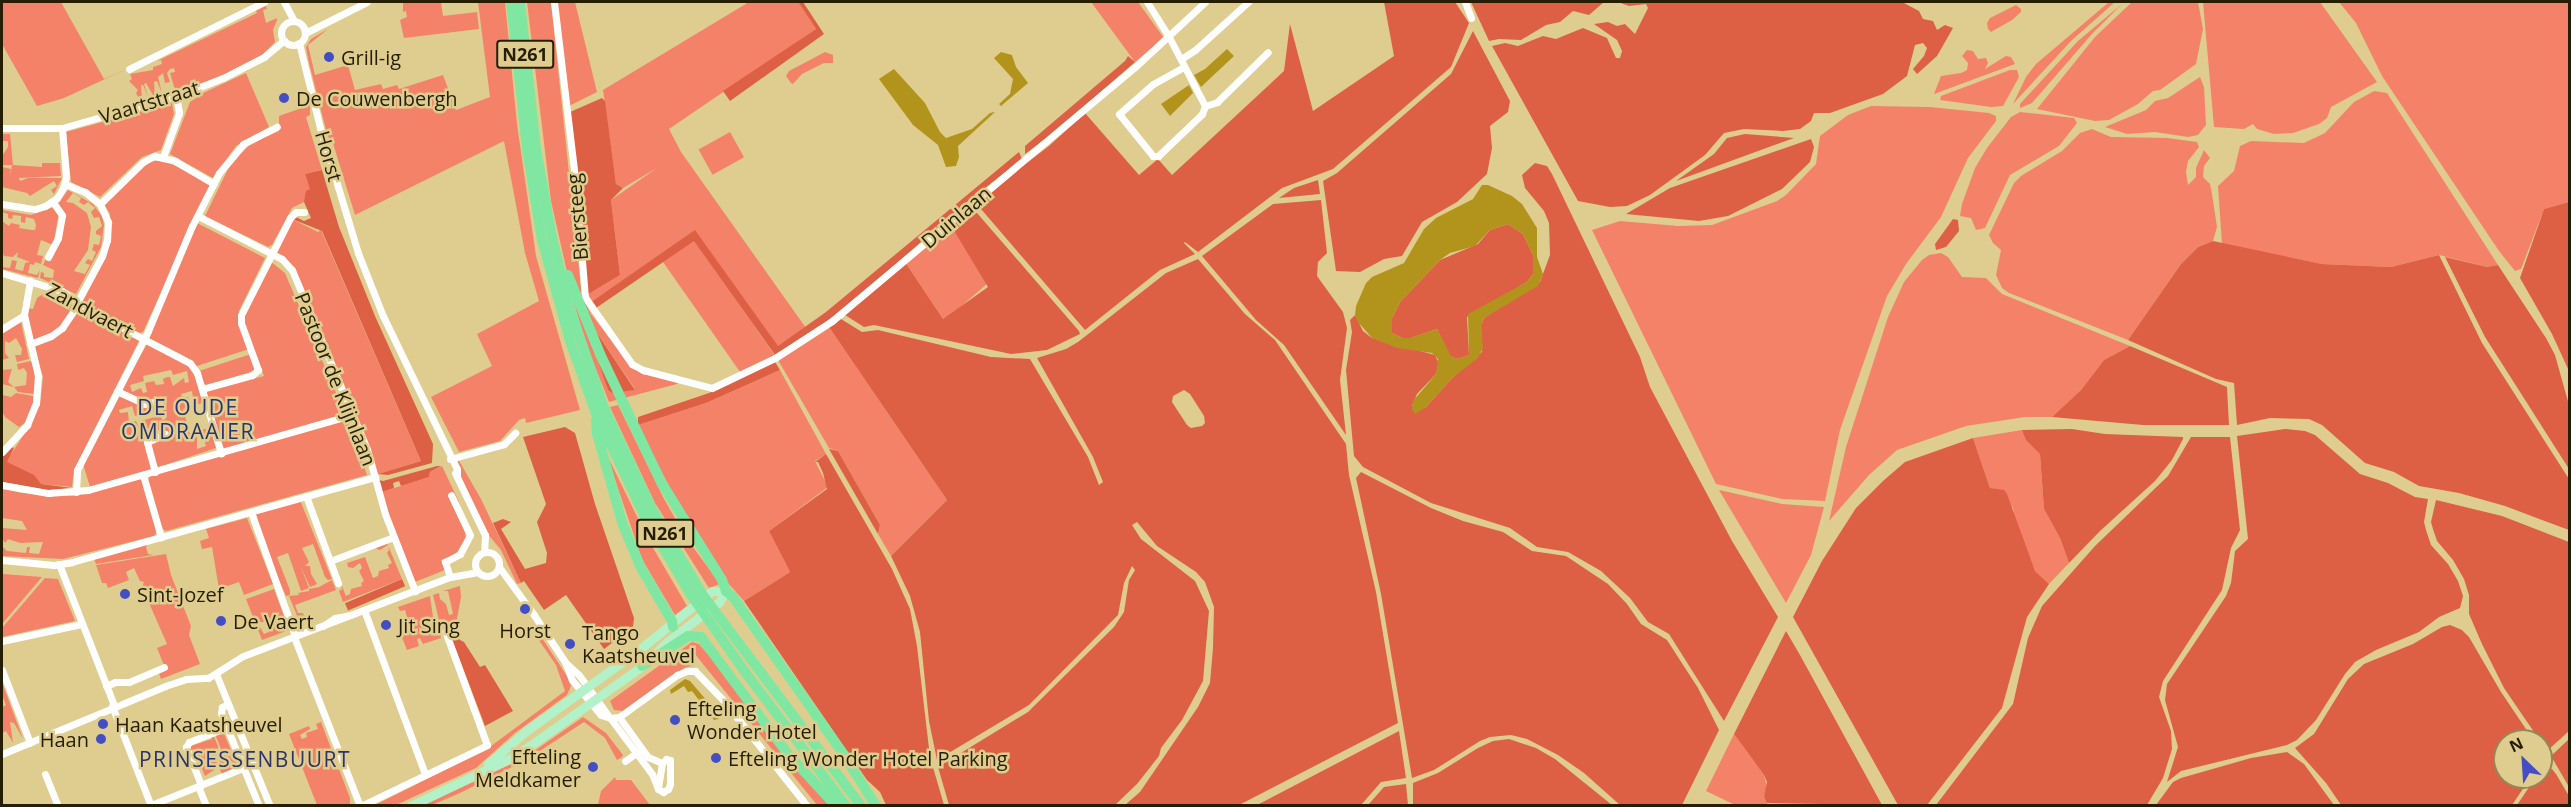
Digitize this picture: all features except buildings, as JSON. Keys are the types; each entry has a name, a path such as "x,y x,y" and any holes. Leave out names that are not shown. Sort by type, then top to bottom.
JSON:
{"highway":[{"name":"N261","path":"511,2 527,150 542,240 570,341 595,411 640,507 686,587 732,654 846,806"},
{"name":"N261","path":"520,2 536,150 548,219 569,306 591,372 624,452 653,511 720,619 861,806"},
{"name":"N261","path":"548,219 574,297 661,482 722,580 726,591 733,597 844,755 876,806"},
{"name":"N261","path":"595,411 597,434 623,525 642,568 672,624"},
{"path":"642,666 688,636 701,637 788,754 836,806"}],"main road":[{"path":"482,770 520,735 584,688 672,624 726,591"},
{"path":"410,806 513,757 642,666 692,613"}],"street":[{"path":"129,69 264,2"},
{"path":"284,2 291,21 304,30"},
{"path":"291,21 282,31 284,40 296,44 304,30 323,24 367,2"},
{"name":"Biersteeg","path":"554,2 576,186 585,297 632,364 643,370 683,381"},
{"path":"1147,2 1169,37 1205,106 1202,114 1155,156 1120,118 1120,113 1153,84 1184,67"},
{"name":"Duinlaan","path":"683,381 712,388 721,386 775,358 823,328 1169,37 1205,2"},
{"path":"1180,59 1195,50 1248,2"},
{"path":"1464,2 1471,18"},
{"name":"Vaartstraat","path":"2,128 62,128 176,95 230,75 264,57 284,40"},
{"name":"Horst","path":"296,44 358,253 383,316 450,459 486,543 487,552"},
{"path":"1205,106 1216,102 1268,52"},
{"path":"163,157 179,113 176,95"},
{"path":"76,492 76,470 144,339 198,216 225,163 243,144 277,127"},
{"path":"2,204 35,209 53,202 65,184 62,128"},
{"path":"100,204 145,160 154,156 163,157 182,165 214,184"},
{"path":"30,344 51,336 62,328 78,303 102,256 107,240 108,222 100,204 85,192 65,184"},
{"path":"48,257 57,240 62,215 53,202"},
{"path":"202,389 252,375 258,370 241,323 241,315 290,218 296,212 303,212"},
{"name":"Pastoor de Klijnlaan","path":"198,216 282,259 292,270 352,415 415,591"},
{"name":"Zandvaert","path":"2,273 48,285 190,363 197,373 220,453"},
{"path":"2,452 27,425 36,404 38,376 24,315 30,281"},
{"path":"2,329 24,315"},
{"path":"117,391 145,404 160,400"},
{"path":"2,485 38,492 76,492 155,472 352,415"},
{"path":"450,459 504,444 515,433"},
{"path":"155,472 147,442 165,434"},
{"path":"143,475 161,537"},
{"path":"2,560 59,564 375,477"},
{"path":"450,577 445,562 460,554 470,535 452,495"},
{"path":"306,496 338,583"},
{"path":"251,512 294,637 356,802 360,806 484,747 488,741 446,631"},
{"path":"330,561 394,537"},
{"path":"475,568 477,557 487,552 498,559 497,571"},
{"path":"59,564 151,805 243,768"},
{"path":"2,754 90,718 113,706 178,681 216,674 235,660 323,626 334,618 351,615 475,568"},
{"path":"475,568 483,576 497,571 508,577 584,688 593,700 613,718 638,752 660,791 666,792 670,784 671,762 667,759 662,763 658,787"},
{"path":"364,610 425,774"},
{"path":"2,641 81,624"},
{"path":"106,686 115,682 129,682 164,667"},
{"path":"2,670 30,743"},
{"path":"613,718 682,672 695,671 738,718 807,806"},
{"path":"216,674 270,806"},
{"path":"228,704 220,709 259,806"},
{"path":"206,806 186,747 189,742 227,727"},
{"path":"625,761 638,752"},
{"path":"638,752 662,763"},
{"path":"45,774 58,806"}],"shaded area":[{"path":"2,2 61,2 104,79 129,68 64,98 37,106 2,44"},
{"path":"403,2 441,2 443,16 477,12 479,29 404,38 400,20 407,17 406,11 403,12"},
{"path":"478,2 505,2 517,124 536,256 580,410 526,423 525,418 519,420 500,441 459,452 431,397 492,366 477,334 539,301 525,253 504,141 355,215 332,140 330,141 326,130 306,47 311,39 328,29 308,45 315,75 348,65 355,90 381,84 383,89 397,85 399,89 443,75 456,110 490,97"},
{"path":"527,2 551,2 582,297 591,314 633,369 679,382 677,384 609,402 588,349 574,303 551,201","holes":["589,321 635,389 612,393 608,390"]},
{"path":"556,2 575,2 597,92 569,106"},
{"path":"749,2 798,2 816,29 669,129 681,152 806,328 778,347 695,231 591,302 587,295 620,275 611,200 657,168 623,188 616,184 603,90"},
{"path":"798,2 803,2 824,34 730,101 723,91 816,29"},
{"path":"1091,2 1138,2 1164,38 1135,62"},
{"path":"1384,2 1455,2 1469,23 1451,67 1333,169 1282,188 1198,252 1185,242 1195,254 1160,270 1085,330 975,202 1049,146 1085,113 1139,175 1158,159 1172,175 1284,71 1290,24 1313,111 1394,56"},
{"path":"1471,2 1604,2 1589,15 1573,11 1560,22 1546,25 1521,40 1489,41"},
{"path":"1618,2 1902,2 1919,11 1923,19 1933,21 1937,30 1945,25 1953,28 1937,56 1917,74 1913,69 1924,56 1927,48 1923,43 1915,45 1907,76 1883,94 1830,113 1814,113 1811,121 1800,129 1783,131 1744,129 1724,133 1705,155 1650,195 1627,206 1610,207 1578,201 1492,46 1505,43 1518,46 1543,36 1556,39 1583,28 1607,38 1616,58 1620,58 1622,51 1617,40 1594,24 1608,22 1617,26 1625,24 1635,34 1648,8 1646,4 1629,6"},
{"path":"2109,2 2115,2 2071,41 2013,104 2026,77 2036,64"},
{"path":"2132,2 2198,2 2203,29 2196,64 2160,90 2153,91 2138,104 2109,120 2095,121 2037,109 2095,37"},
{"path":"2203,2 2320,2 2377,82 2331,107 2327,118 2319,124 2293,133 2274,134 2257,129 2253,124 2244,129 2214,127"},
{"path":"2339,2 2569,2 2569,202 2544,209 2521,269 2515,271 2499,251 2382,76 2356,23"},
{"path":"265,3 267,9 263,10 266,23 277,18 277,20 273,30 275,42 262,55 217,78 175,90 170,73 175,72 174,68 170,69 167,73 170,82 165,83 163,73 158,77 162,93 157,81 154,82 155,95 146,83 144,84 148,97 141,85 142,99 139,99 136,93 138,90 129,81 132,79 130,74 153,70 153,67 162,64 161,60 157,61 257,13 255,8"},
{"path":"2122,4 2092,34 2032,103 2020,108 2020,104 2078,41"},
{"path":"2016,5 2021,12 2012,20 1991,32 1988,29 1987,23 1990,18"},
{"path":"1473,31 1510,101 1508,112 1490,126 1492,148 1487,174 1457,202 1422,222 1402,256 1384,259 1360,272 1336,271 1323,181 1337,173 1451,74"},
{"path":"1227,49 1234,56 1201,87 1194,75 1205,69"},
{"path":"1967,50 1973,51 1978,59 1986,58 1988,63 1985,69 2006,56 2011,57 2015,64 1934,94 1941,76 1967,70 1968,63 1962,56"},
{"path":"825,52 833,55 833,63 824,63 802,74 793,84 791,83 786,76 789,71"},
{"path":"1001,52 1012,55 1016,67 1028,83 1001,106 999,104 1010,94 1013,79 994,58"},
{"path":"1128,56 1135,62 1057,130 1025,154 1025,146"},
{"path":"894,69 925,103 940,132 946,138 972,129 990,113 995,112 958,146 959,157 956,166 946,167 938,145 913,125 879,79"},
{"path":"2010,70 2017,70 2019,77 2003,106 1991,107 1940,100 1941,96"},
{"path":"246,73 269,127 236,146 213,178 170,154 190,102 205,92"},
{"path":"2200,77 2204,87 2206,125 2198,135 2188,137 2155,132 2127,134 2105,127 2146,110 2155,101 2168,98"},
{"path":"1189,85 1193,93 1170,116 1161,104"},
{"path":"2374,91 2387,93 2498,265 2487,267 2439,255 2391,267 2322,264 2222,244 2218,186 2234,171 2240,146 2251,141 2304,143 2325,133 2354,102"},
{"path":"602,98 605,101 616,184 623,188 611,200 620,275 587,295 570,112"},
{"path":"172,103 174,114 161,150 142,157 100,197 71,182 66,132"},
{"path":"310,105 310,115 306,117 322,170 305,174 311,190 304,202 292,208 272,245 268,247 205,216 228,169 240,154 252,143 279,131 279,116"},
{"path":"1871,106 1930,107 1989,113 1996,116 1996,121 1968,158 1941,217 1906,264 1887,296 1840,430 1825,501 1782,499 1716,484 1592,230 1620,221 1678,226 1712,225 1777,201 1786,195 1816,164 1820,136 1848,115"},
{"path":"2020,112 2074,118 2077,123 2059,146 2010,175 1985,228 1976,230 1971,218 1960,216 1975,168 2011,117"},
{"path":"2092,129 2111,137 2167,138 2197,142 2199,147 2188,161 2186,172 2188,185 2196,177 2196,168 2204,150 2210,158 2204,166 2203,177 2210,184 2212,194 2217,227 2213,241 2198,247 2181,264 2128,340 2009,293 2002,288 1996,275 2001,250 1993,243 1989,235 2014,183 2021,176 2062,151 2080,133"},
{"path":"730,132 744,157 713,175 699,149"},
{"path":"2,134 10,134 13,165 42,167 42,163 60,163 61,176 19,178 20,181 28,178 62,178 54,194 51,190 57,186 54,181 30,196 27,193 2,187 2,167 11,169 10,178 12,165 2,165 2,156 8,147 8,141 2,141"},
{"path":"1745,134 1794,138 1676,181 1714,154 1727,138"},
{"path":"1811,139 1814,147 1810,162 1782,189 1728,216 1699,221 1626,214 1670,188"},
{"path":"1019,152 1022,159 967,202 866,290 821,326 775,355 694,241 596,308 591,302 695,230 778,346 826,312"},
{"path":"163,159 210,185 143,332 139,333 97,312 82,300 111,236 110,214 104,204 146,163"},
{"path":"1535,163 1547,166 1552,174 1640,357 1650,387 1732,541 1778,617 1724,721 1669,634 1648,622 1630,598 1601,571 1568,552 1537,547 1510,528 1431,503 1363,467 1354,456 1346,370 1352,332 1350,320 1355,315 1363,331 1372,338 1435,355 1439,364 1436,374 1417,394 1412,406 1425,408 1452,378 1482,352 1481,325 1484,318 1540,282 1550,255 1549,223 1544,211 1525,188 1522,175"},
{"path":"322,170 339,227 375,316 433,444 432,463 388,475 378,474 421,461 322,231 292,219 296,217 304,221 311,218 304,202 306,191 310,189 305,174"},
{"path":"1318,180 1320,194 1279,198 1294,188"},
{"path":"1482,185 1488,185 1512,196 1522,204 1537,228 1537,257 1543,274 1538,286 1484,318 1481,325 1483,348 1478,358 1452,378 1425,408 1415,414 1412,409 1413,401 1436,374 1438,359 1432,353 1397,348 1372,338 1358,322 1355,315 1356,306 1366,283 1372,277 1404,263 1424,229 1436,218 1473,199","holes":["1508,224 1523,234 1533,255 1533,274 1527,282 1468,314 1469,355 1458,359 1451,356 1437,329 1411,338 1402,338 1392,333 1392,318 1400,302 1440,260 1450,253 1475,246 1490,230"]},
{"path":"68,190 93,204 102,216 104,225 101,247 76,294 40,278 41,272 44,273 44,277 53,278 54,270 43,265 64,221 58,204","holes":["73,193 81,198 79,202 84,205 88,202 95,208 91,212 94,218 99,217 102,226 96,231 96,234 101,236 99,245 94,244 92,250 96,252 92,261 88,259 85,263 90,265 85,274 74,271 88,250 91,227 87,213 73,203 66,202"]},
{"path":"1321,200 1327,253 1318,262 1317,276 1343,312 1347,328 1340,380 1346,435 1284,345 1256,320 1202,256 1273,204"},
{"path":"2570,202 2569,371 2552,334 2520,278 2544,209"},
{"path":"971,206 1080,334 1047,350 1011,354 874,325 864,327 845,315 905,262 943,319 988,287 950,224"},
{"path":"54,207 59,213 53,245 41,240 37,255 43,256 41,264 35,262 34,265 30,264 28,273 37,275 40,270 38,278 2,269 2,267 10,268 12,260 17,261 15,269 23,271 25,263 30,262 17,257 18,252 13,257 4,256 3,253 2,255 2,221 9,226 11,223 20,225 19,228 32,230 35,230 36,225 34,219 26,217 25,223 21,222 21,216 13,215 12,219 8,218 8,214 2,210 31,215"},
{"path":"292,219 318,232 321,230 421,461 378,474 354,409 299,278 292,265 277,253"},
{"path":"1953,219 1958,220 1959,231 1946,247 1936,250 1935,244"},
{"path":"197,223 265,258 239,311 249,349 197,366 184,356 148,338"},
{"path":"950,224 988,283 951,315 943,319 905,262"},
{"path":"1508,224 1523,234 1533,255 1533,274 1527,282 1467,317 1469,355 1458,359 1450,356 1437,329 1411,338 1402,338 1392,333 1392,318 1400,302 1440,260 1478,244 1490,230"},
{"path":"694,240 775,356 744,377 663,262"},
{"path":"2213,241 2322,264 2391,267 2439,255 2482,343 2569,479 2569,530 2505,506 2459,493 2419,486 2394,472 2365,463 2322,425 2309,419 2270,418 2237,425 2234,383 2216,379 2128,340 2181,264 2198,247"},
{"path":"1941,253 1948,257 1962,277 1986,278 2002,294 2130,346 2104,360 2081,390 2052,417 2025,417 1966,426 1897,450 1869,475 1829,521 1846,447 1888,317 1904,282 1922,260 1929,255"},
{"path":"2445,257 2487,267 2498,265 2546,338 2555,355 2569,405 2569,469 2485,337"},
{"path":"1198,259 1245,314 1275,340 1346,444 1349,475 1376,592 1398,723 1239,805 1125,805 1140,792 1198,707 1210,683 1213,648 1214,607 1205,582 1196,572 1157,546 1137,522 1132,525 1141,539 1195,581 1209,611 1203,681 1182,720 1161,748 1159,756 1137,784 1115,805 949,805 938,767 1028,712 1114,627 1124,612 1129,580 1135,570 1132,566 1124,583 1118,615 1029,705 937,760 929,721 920,632 910,596 891,556 947,500 829,327 841,319 862,332 878,330 991,357 1030,359 1088,457 1099,485 1103,482 1093,457 1037,358 1066,349 1078,342 1166,273","holes":["1184,390 1190,394 1204,416 1205,423 1202,426 1191,428 1187,425 1172,402 1173,396"]},
{"path":"270,261 285,273 345,414 226,449 221,446 206,394 208,390 264,376 244,326 244,315"},
{"path":"43,294 75,306 59,329 32,342 27,308 33,309 37,298"},
{"path":"78,307 139,341 74,470 72,487 41,484 6,462 32,422 40,405 43,377 34,345 54,337"},
{"path":"583,317 589,321 635,390 612,393 608,390"},
{"path":"21,322 29,359 17,362 15,355 21,355 22,349 16,338 9,343 5,341 5,353 9,358 2,360 2,334"},
{"path":"829,327 947,500 891,556 878,534 880,525 838,451 829,448 778,360"},
{"path":"147,344 186,363 193,370 203,403 194,405 192,391 181,394 183,398 188,397 189,400 189,407 183,409 191,438 197,437 197,449 206,446 201,430 210,428 216,448 156,468 149,445 164,431 163,429 147,433 145,447 152,470 90,487 83,464 118,396 141,405 149,397 135,398 121,390","holes":["171,370 173,375 187,371 189,382 185,383 184,378 173,386 170,377 167,377 163,379 164,384 156,385 154,381 145,383 147,392 143,393 141,388 132,392 130,385 144,381 143,376","132,406 135,416 163,409 166,419 162,420 161,415 141,421 143,426 139,427 136,421 129,423 128,412 120,413 119,410"]},
{"path":"2130,346 2227,387 2229,425 2143,425 2052,417 2081,390 2104,360"},
{"path":"251,354 255,371 206,385 203,383 199,371"},
{"path":"31,361 36,375 34,394 18,392 14,387 26,385 27,373 24,368 18,370 17,364"},
{"path":"775,362 780,370 706,403 638,425 638,417 709,393"},
{"path":"12,369 8,382 14,387 2,384 2,370"},
{"path":"780,370 826,454 815,461 828,487 769,531 790,572 744,601 728,583 681,510 638,425 706,403"},
{"path":"16,393 33,396 34,404 26,422 19,427 5,417 2,411 2,395 11,397"},
{"path":"618,405 663,497 685,536 720,584 709,588 655,503 610,407"},
{"path":"347,420 367,475 166,531 162,529 148,480 150,476"},
{"path":"565,427 575,433 595,504 634,618 633,627 604,649 566,595 544,610 524,581 521,583 493,523 503,519 511,522 501,529 525,569 546,563 547,553 537,522 546,504 523,437"},
{"path":"2072,429 2105,434 2183,437 2183,439 2172,460 2155,481 2069,563 2060,538 2044,509 2040,454 2026,440 2022,430"},
{"path":"2285,429 2305,431 2315,435 2360,474 2388,483 2415,497 2428,499 2424,522 2426,530 2431,545 2448,564 2458,581 2463,596 2460,608 2439,617 2419,632 2376,650 2355,662 2316,720 2297,740 2287,745 2181,771 2167,782 2178,747 2165,700 2167,684 2226,596 2231,583 2235,551 2248,539 2237,436"},
{"path":"2022,430 2040,454 2044,509 2060,538 2069,563 2049,584 2035,571 2016,524 2013,508 1999,490 1990,488 1973,438"},
{"path":"2191,437 2230,437 2240,530 2231,548 2222,590 2163,681 2159,697 2171,731 2172,749 2163,778 2147,805 1936,805 2013,704 2028,638 2042,606 2095,546 2168,476"},
{"path":"1973,438 1990,488 2004,490 2007,494 2035,571 2049,584 2027,617 2002,708 1927,805 1898,805 1793,617 1822,561 1856,508 1883,481 1905,462"},
{"path":"11,447 14,448 7,462 34,475 41,484 72,488 48,490 2,482 2,457"},
{"path":"829,449 838,451 880,525 878,534"},
{"path":"606,453 649,541 687,606 675,615 642,559"},
{"path":"826,454 892,569 910,609 917,646 930,757 944,805 886,805 880,792 867,780 744,601 790,572 769,531 827,489 823,473 818,462 815,462"},
{"path":"458,459 481,499 521,583 517,584 501,550 487,533 456,466"},
{"path":"441,466 430,472 429,477 401,486 399,481 393,483 394,488 382,492 379,480 383,481"},
{"path":"442,466 459,502 466,538 456,554 441,560 445,570 415,582 392,527 382,492 429,477 430,472"},
{"path":"1361,472 1431,508 1463,521 1503,532 1532,551 1566,556 1608,584 1627,604 1641,624 1667,640 1698,688 1719,730 1682,805 1620,805 1584,773 1558,755 1527,739 1511,735 1490,737 1480,741 1434,770 1412,778 1381,594 1356,478"},
{"path":"142,480 157,532 154,536 63,559 2,556 3,547 7,551 26,553 27,547 30,547 29,553 39,554 43,542 20,543 8,539 5,543 2,538 2,528 27,530 22,521 2,518 2,488 21,493 73,496"},
{"path":"1719,490 1782,504 1824,507 1811,555 1786,603"},
{"path":"300,500 332,579 328,580 325,577 313,544 302,548 309,562 305,566 310,566 311,574 317,584 310,587 300,565 309,588 301,591 288,553 277,557 290,590 290,595 286,596 269,558 256,514"},
{"path":"2436,500 2502,516 2569,542 2569,731 2553,746 2553,729 2532,729 2504,688 2469,614 2469,595 2464,579 2453,560 2437,541 2431,522"},
{"path":"247,518 273,584 244,595 239,582 219,589 212,547 202,549 200,541 209,538 206,529"},
{"path":"149,543 146,547 148,554 153,555 96,564 94,559"},
{"path":"387,543 388,545 380,550 375,548"},
{"path":"388,546 402,579 343,602 339,591 342,589 341,584 346,596 350,594 351,589 362,586 361,583 364,581 359,571 362,568 360,563 353,568 348,567 347,563 365,557 373,578 378,576 379,571 389,568 388,565 392,563 387,553"},
{"path":"166,554 171,575 191,626 189,635 200,664 161,679 159,673 166,670 157,648 167,644 142,587 144,582 140,581 134,568 126,572 129,580 108,588 106,583 102,583 96,565"},
{"path":"3,574 42,577 2,624 2,576"},
{"path":"45,578 58,579 75,621 2,637 2,628"},
{"path":"402,579 405,586 348,611 345,603"},
{"path":"332,580 336,590 295,605 298,613 303,613 304,616 298,618 289,596 299,595 298,593 309,591 309,589"},
{"path":"460,586 461,597 456,624 453,621 448,622 447,626 445,619 439,620 433,595 439,593 440,599 446,604 449,615 453,614 448,591 443,591"},
{"path":"274,589 289,630 262,640 256,625 258,624 264,634 269,632 265,622 259,622 257,616 253,617 246,599"},
{"path":"430,596 435,631 439,630 441,638 423,644 420,638 417,639 419,646 407,650 401,635 409,630 407,617 405,610 400,611 398,607"},
{"path":"452,625 480,667 485,665 513,711 485,726 447,626"},
{"path":"2450,625 2462,630 2469,637 2526,729 2493,729 2493,789 2523,789 2512,805 2341,805 2326,783 2295,748 2314,734 2348,679 2364,664 2413,644 2442,627"},
{"path":"1786,631 1882,805 1767,803 1764,797 1767,782 1764,775 1734,734"},
{"path":"534,633 540,635 569,679 571,686 567,695 515,733 476,768 396,805 373,806 487,749 565,691 556,665"},
{"path":"692,642 699,644 711,658 831,805 817,805 690,648 684,651 694,665 684,668 623,711 614,710 610,701"},
{"path":"685,679 690,681 719,715 719,719 714,720 692,691 688,692 684,686 671,694 670,690"},
{"path":"2,682 23,739 14,723 10,722 13,743 6,731 2,733 2,707 6,705 2,695"},
{"path":"583,717 606,733 623,755 622,757 617,760 605,738 584,722 526,760 460,793 432,805 424,805 524,758"},
{"path":"321,722 350,798 350,805 317,805 289,734 309,726 310,729 300,735 302,739 307,737 306,733 318,729 316,724"},
{"path":"223,731 238,767 222,774 219,767 221,749 215,734"},
{"path":"1399,731 1406,778 1381,782 1361,805 1257,805"},
{"path":"1734,734 1764,775 1767,787 1764,797 1768,805 1735,805 1706,791"},
{"path":"211,737 214,737 218,746 218,760 214,770 205,776 194,749 190,751 188,747 212,739"},
{"path":"1509,739 1536,748 1555,759 1612,805 1413,805 1413,783 1438,773 1493,741"},
{"path":"2569,739 2569,787 2553,759 2553,754"},
{"path":"2287,752 2304,764 2334,805 2156,805 2173,782 2181,778 2251,758"},
{"path":"2553,770 2569,796 2569,805 2517,805 2528,789 2553,789"},
{"path":"615,777 616,780 631,780 650,805 598,805 601,791"},
{"path":"1406,784 1408,805 1368,805 1384,787"}],"place":[{"name":"Grill-ig","path":"329,57"},
{"name":"De Couwenbergh","path":"284,98"},
{"name":"Sint-Jozef","path":"125,594"},
{"name":"Horst","path":"525,609"},
{"name":"De Vaert","path":"221,621"},
{"name":"Jit Sing","path":"386,625"},
{"name":"Tango Kaatsheuvel","path":"570,644"},
{"name":"Efteling Wonder Hotel","path":"675,720"},
{"name":"Haan Kaatsheuvel","path":"103,724"},
{"name":"Haan","path":"101,739"},
{"name":"Efteling Wonder Hotel Parking","path":"716,758"},
{"name":"Efteling Meldkamer","path":"593,767"}],"district":[{"name":"DE OUDE OMDRAAIER","path":"188,419"},
{"name":"PRINSESSENBUURT","path":"245,759"}]}
